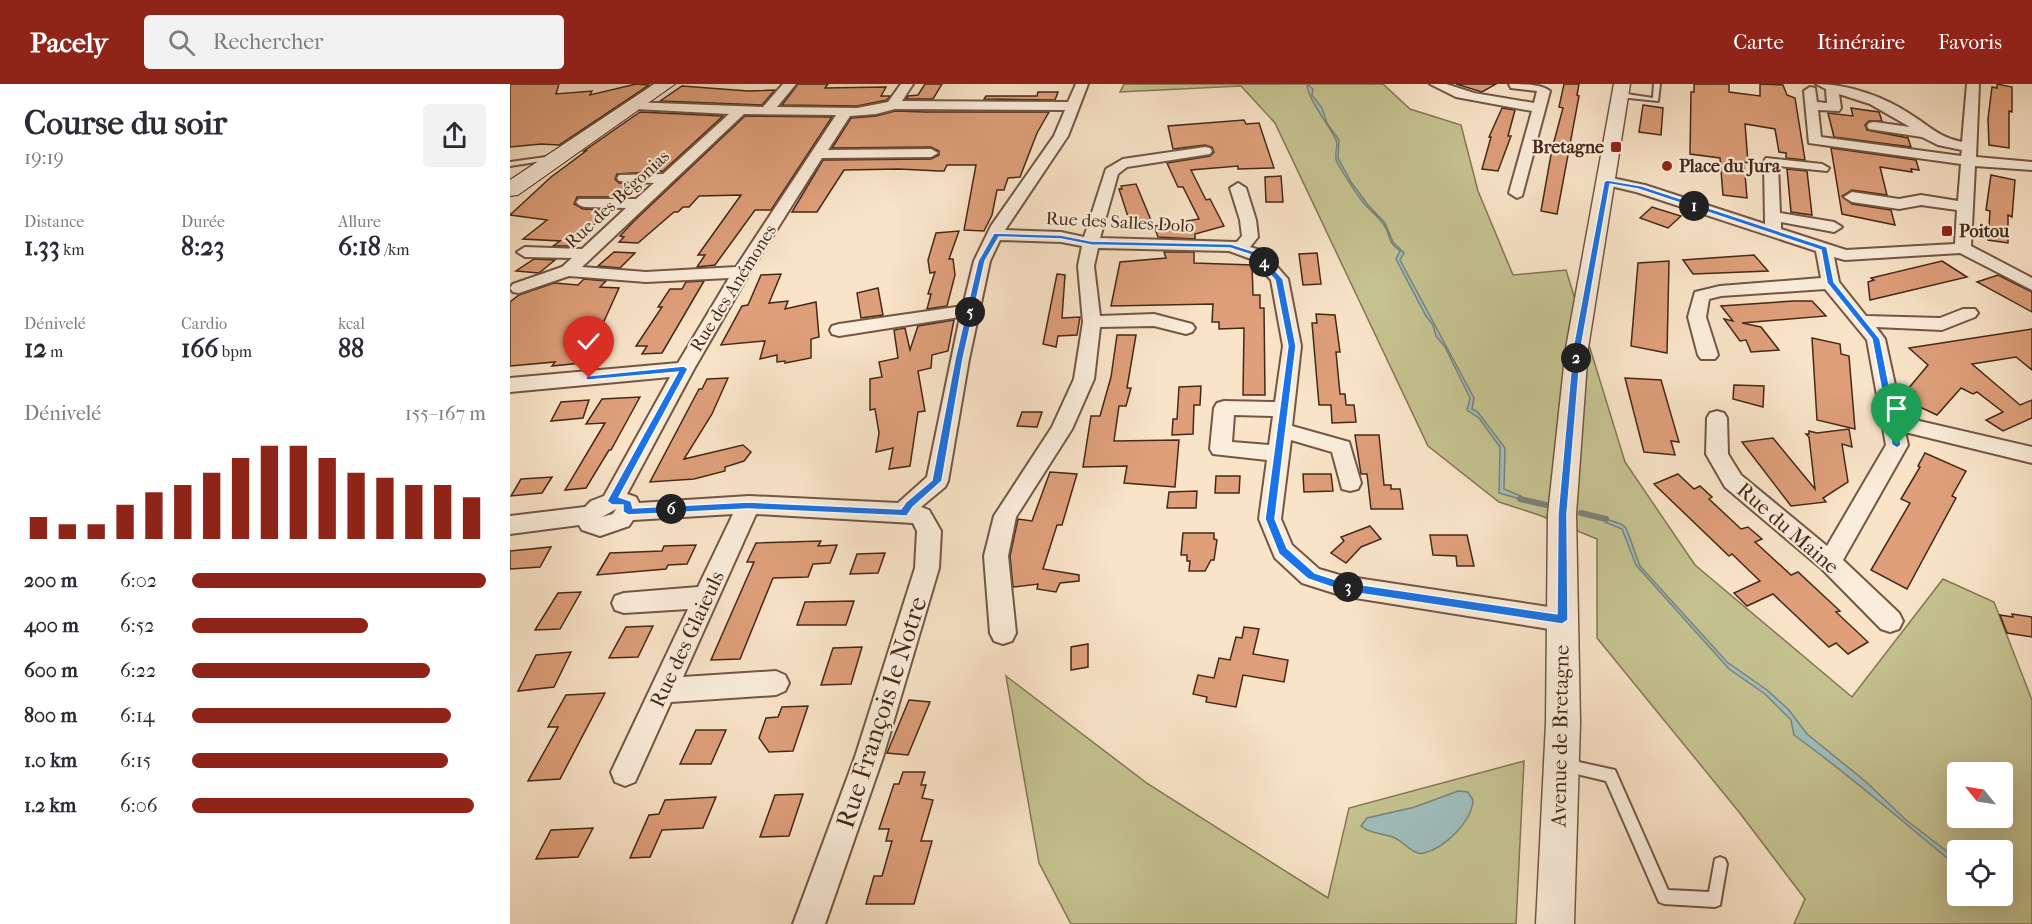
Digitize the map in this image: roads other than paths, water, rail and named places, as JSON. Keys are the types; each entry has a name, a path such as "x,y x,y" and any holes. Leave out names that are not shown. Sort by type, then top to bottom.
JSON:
{"main road":[{"path":"510,190 666,84"}],"street":[{"path":"766,111 789,84"},
{"path":"893,105 907,84"},
{"path":"510,525 591,515 597,508 620,506 748,505 902,513 937,481 970,310 982,261 997,234 999,225 1061,136 1082,84"},
{"path":"1436,84 1472,97 1538,108"},
{"path":"1508,102 1515,84 1541,88 1544,91 1517,193"},
{"path":"1809,84 1814,140 1968,154 2032,166"},
{"path":"1963,248 1973,84"},
{"path":"1811,105 1834,108 1827,85"},
{"path":"1827,85 1875,101 1908,118 1927,134 1968,154"},
{"name":"Avenue de Bretagne","path":"1555,924 1561,764 1563,514 1577,348 1621,90"},
{"path":"634,105 740,111 846,111 884,109 893,105 1072,106"},
{"name":"Rue des Bégonias","path":"568,271 740,111"},
{"name":"Rue des Anémones","path":"620,506 684,369 741,272 846,111"},
{"path":"1874,126 1927,134"},
{"path":"1003,633 996,556 1005,516 1062,429 1084,379 1092,322 1086,266 1111,172 1123,163 1205,151"},
{"path":"818,154 932,153"},
{"path":"1773,224 1770,155 1822,168"},
{"path":"624,178 667,180"},
{"path":"1607,182 1640,188 1773,224 1824,249 1845,255 1963,248 2032,285"},
{"path":"1238,188 1248,220 1250,237 1240,249 1257,255 1279,279 1292,346 1270,519 1283,551 1311,576 1343,586 1562,620"},
{"path":"1852,198 1899,204 1921,201 1965,207"},
{"path":"584,202 641,204"},
{"path":"1773,224 1834,227"},
{"name":"Rue des Salles Dolo","path":"997,234 1061,237 1091,243 1231,246 1240,249"},
{"path":"1824,249 1830,283 1876,339 1897,445 1830,562"},
{"path":"525,252 587,254"},
{"path":"1830,283 1845,255"},
{"path":"519,288 568,271"},
{"name":"Rue des Bégonias","path":"568,271 646,277 741,272"},
{"path":"1708,355 1697,317 1701,296 1720,291 1830,283"},
{"path":"839,330 970,310"},
{"path":"1863,321 1942,324 1969,313"},
{"path":"1092,322 1154,320 1186,328"},
{"path":"510,385 684,369"},
{"path":"1279,453 1221,449 1224,408 1283,419 1342,447 1350,483"},
{"name":"Rue du Maine","path":"1717,418 1717,454 1732,481 1830,562 1890,621"},
{"path":"1892,422 2032,454"},
{"name":"Rue des Glaieuls","path":"625,772 748,505"},
{"name":"Rue François le Notre","path":"809,924 869,757 927,568 929,531 921,516 902,513"},
{"path":"624,603 706,597"},
{"path":"663,690 776,683"}],"lane":[{"path":"1621,90 1656,100 1657,84"},
{"path":"510,164 556,158"},
{"path":"1561,764 1610,775 1664,897 1715,900 1720,864"}],"water":[{"path":"1307,84 1313,89 1312,95 1322,108 1327,123 1339,140 1338,158 1351,182 1385,223 1393,242 1404,253 1400,260 1474,398 1472,409 1477,411 1505,448 1504,489 1521,496 1520,499 1499,493 1500,447 1479,418 1467,410 1470,398 1445,347 1436,336 1433,325 1396,259 1400,251 1391,242 1382,222 1364,204 1337,162 1336,140 1315,104"},
{"path":"1606,519 1626,528 1640,566 1727,662 1767,690 1789,710 1807,734 1865,781 1906,820 1947,851 1947,858 1794,735 1791,720 1765,694 1729,669 1636,565 1622,529 1605,522"},
{"path":"1458,791 1468,792 1473,800 1468,816 1463,825 1448,840 1424,853 1413,851 1395,838 1368,831 1361,826 1367,818 1415,807"}],"waterway":[{"path":"1520,499 1546,505"},
{"path":"1581,513 1606,519"}],"place":[{"name":"Bretagne","path":"1616,147"},
{"name":"Place du Jura","path":"1667,166"},
{"name":"Poitou","path":"1947,231"}]}
